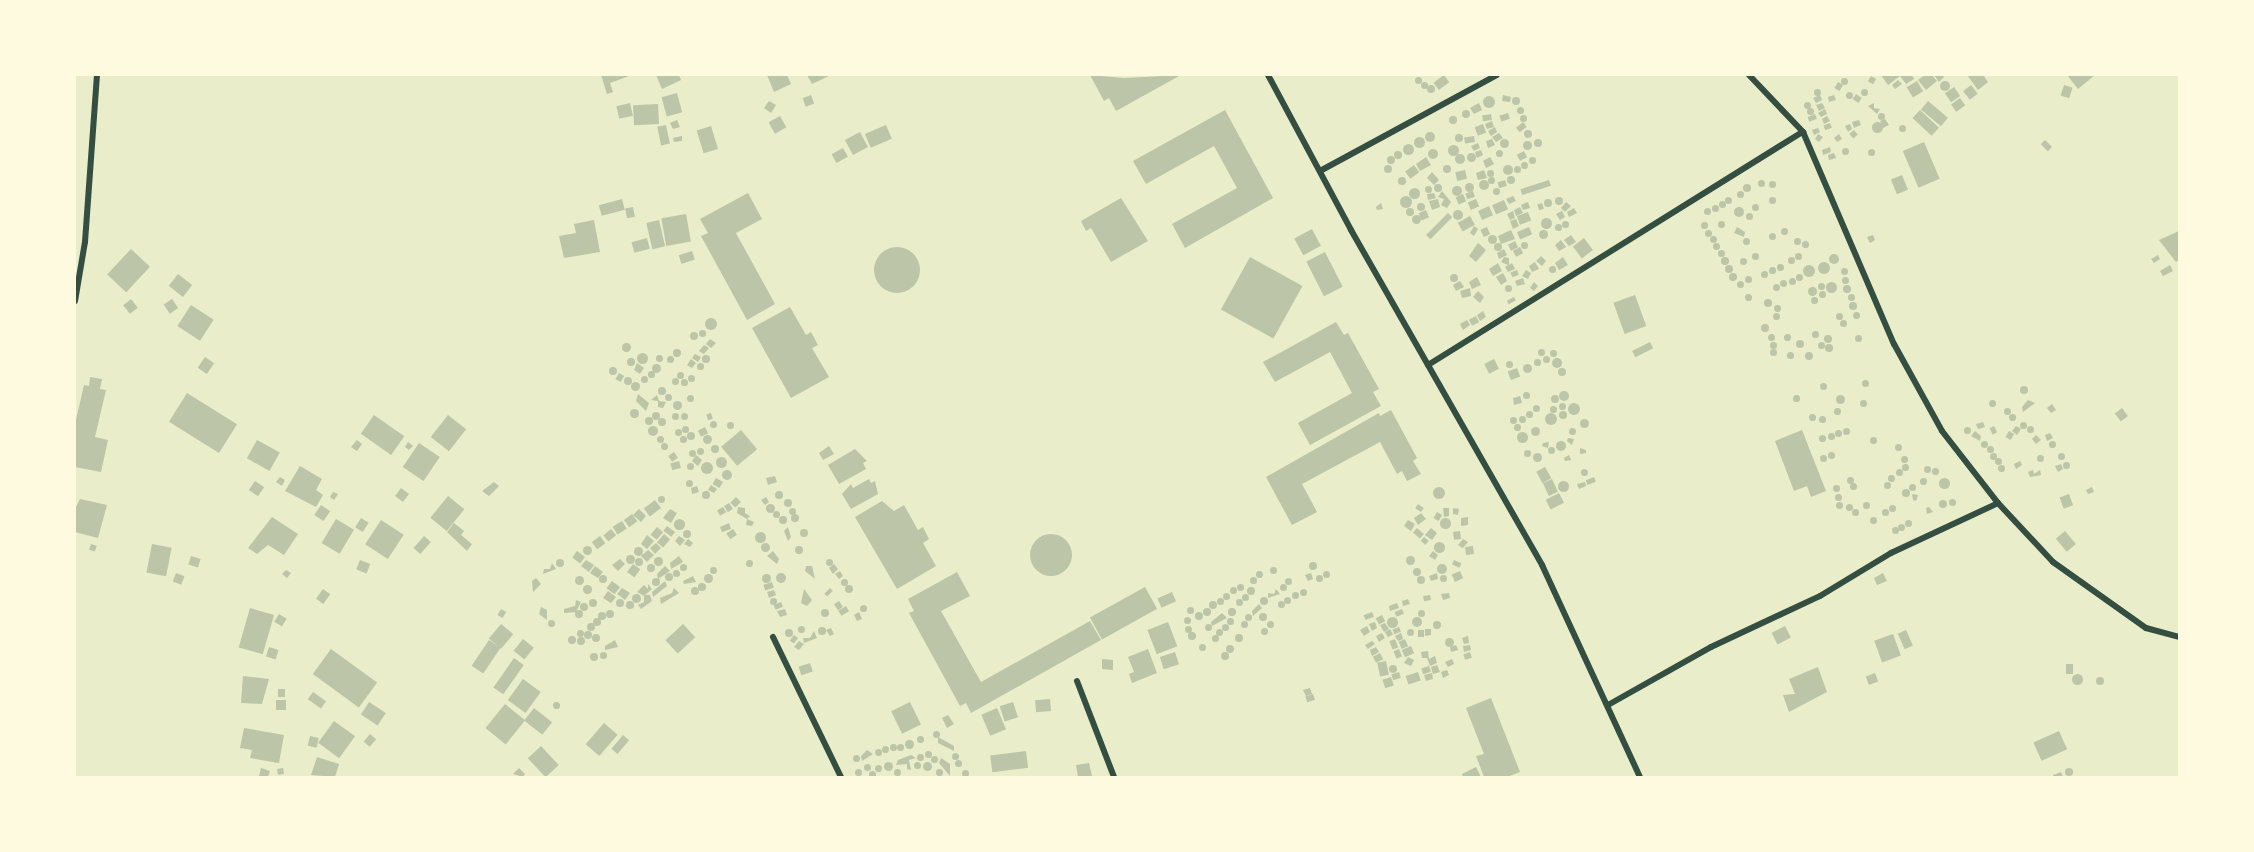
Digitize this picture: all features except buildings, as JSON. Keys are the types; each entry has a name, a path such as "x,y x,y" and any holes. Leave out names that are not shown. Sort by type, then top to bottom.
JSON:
{"street":[{"path":"75,301 85,242 97,75"},
{"path":"1268,75 1542,566 1640,777"},
{"path":"1320,171 1497,75"},
{"path":"1749,75 1803,132 1894,344 1942,431 1998,503 2053,562 2146,628 2179,637"},
{"path":"1428,365 1803,132"},
{"path":"1608,705 1711,646 1820,596 1891,553 1998,503"},
{"path":"773,637 841,777"},
{"path":"1077,681 1114,777"}]}
